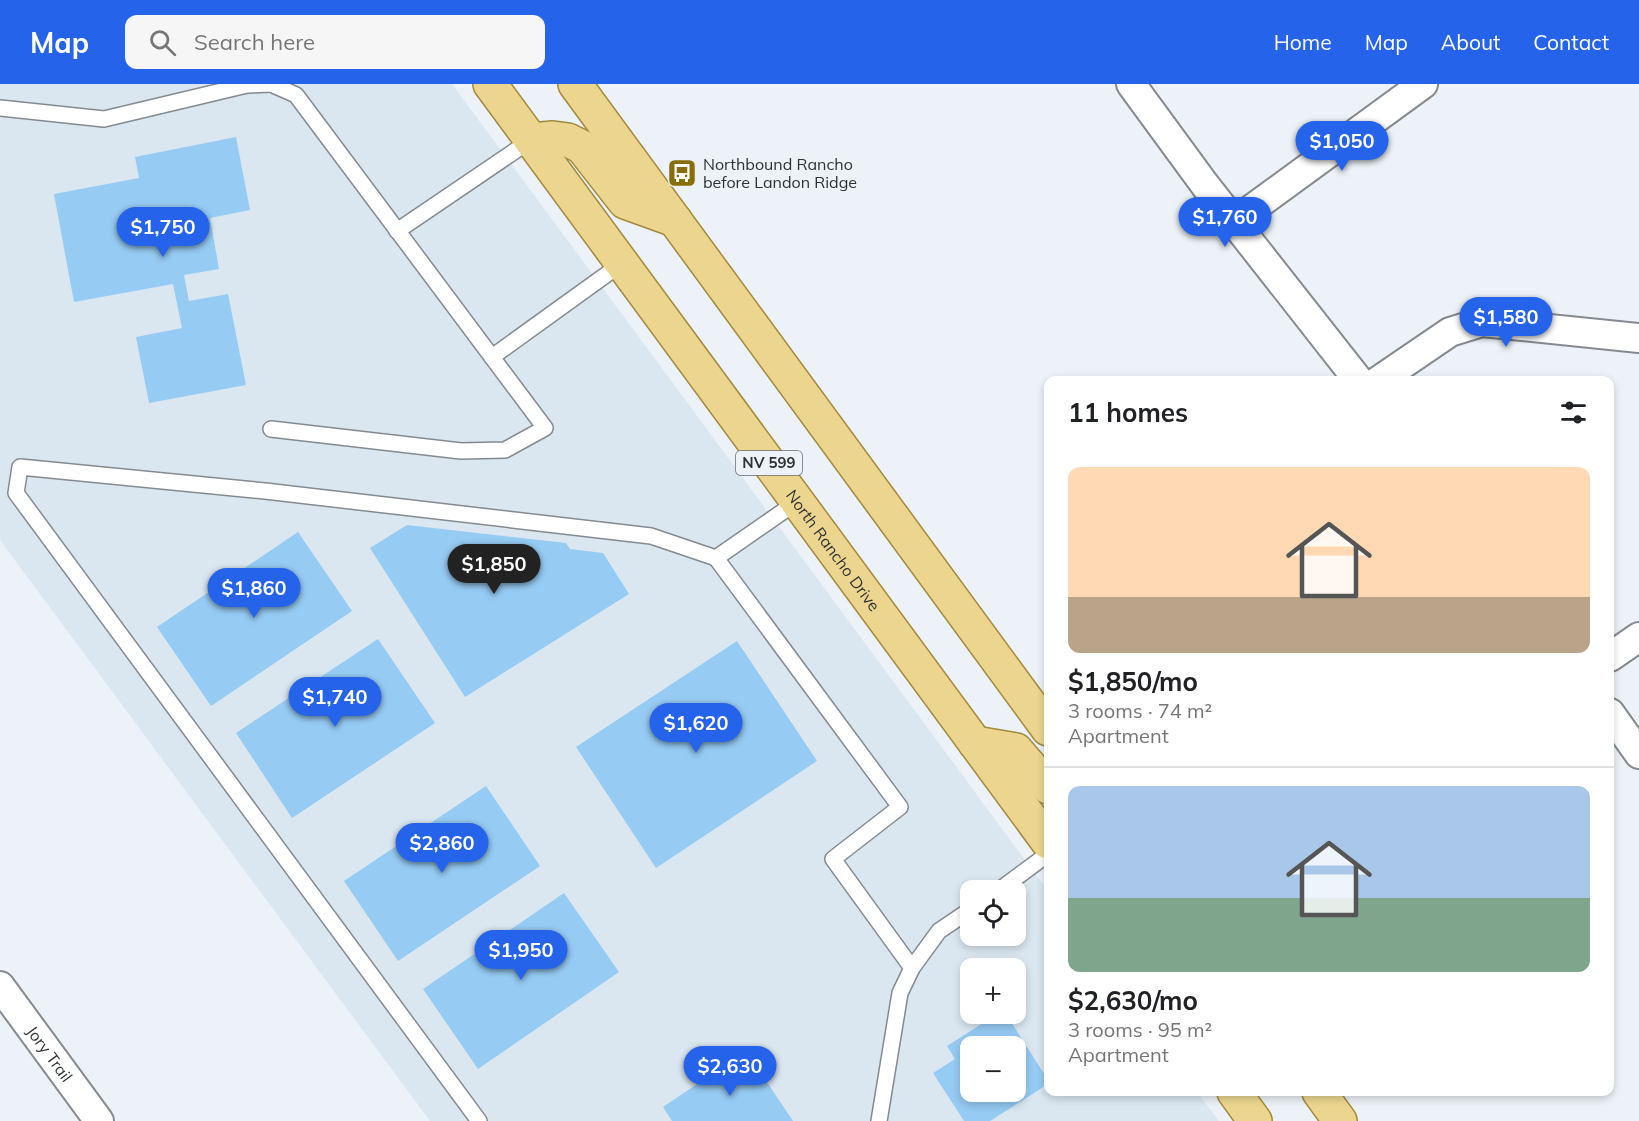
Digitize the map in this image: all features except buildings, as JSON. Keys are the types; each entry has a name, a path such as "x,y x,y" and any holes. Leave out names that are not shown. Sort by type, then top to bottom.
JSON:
{"main road":[{"name":"North Rancho Drive","path":"490,84 1044,837"},
{"path":"575,84 1044,724"},
{"path":"531,140 553,138 568,140 582,147 625,201 675,219"},
{"path":"975,743 1016,750 1044,782"},
{"path":"1237,1096 1255,1121"},
{"path":"1322,1096 1340,1121"}],"street":[{"path":"1131,84 1205,185 1355,376"},
{"path":"1234,222 1423,84"},
{"path":"1385,376 1450,332 1482,322 1639,338"},
{"path":"1614,654 1639,637"},
{"path":"1614,719 1639,754"},
{"name":"Jory Trail","path":"0,986 99,1121"}],"lane":[{"path":"0,108 104,119 247,85 271,84 296,95 545,428 506,450 461,451 271,429"},
{"path":"397,231 531,140"},
{"path":"492,357 621,264"},
{"path":"479,1121 16,493 20,467 265,490 651,536 716,558 900,807 833,860 912,968"},
{"path":"716,558 798,501"},
{"path":"1013,880 1044,858"},
{"path":"879,1121 900,993 912,968 939,932 960,917"}],"shaded area":[{"path":"0,84 452,84 1044,886 1044,1096 1200,1096 1219,1121 430,1121 0,540"}],"place":[{"name":"Northbound Rancho before Landon Ridge","path":"682,173"}]}
